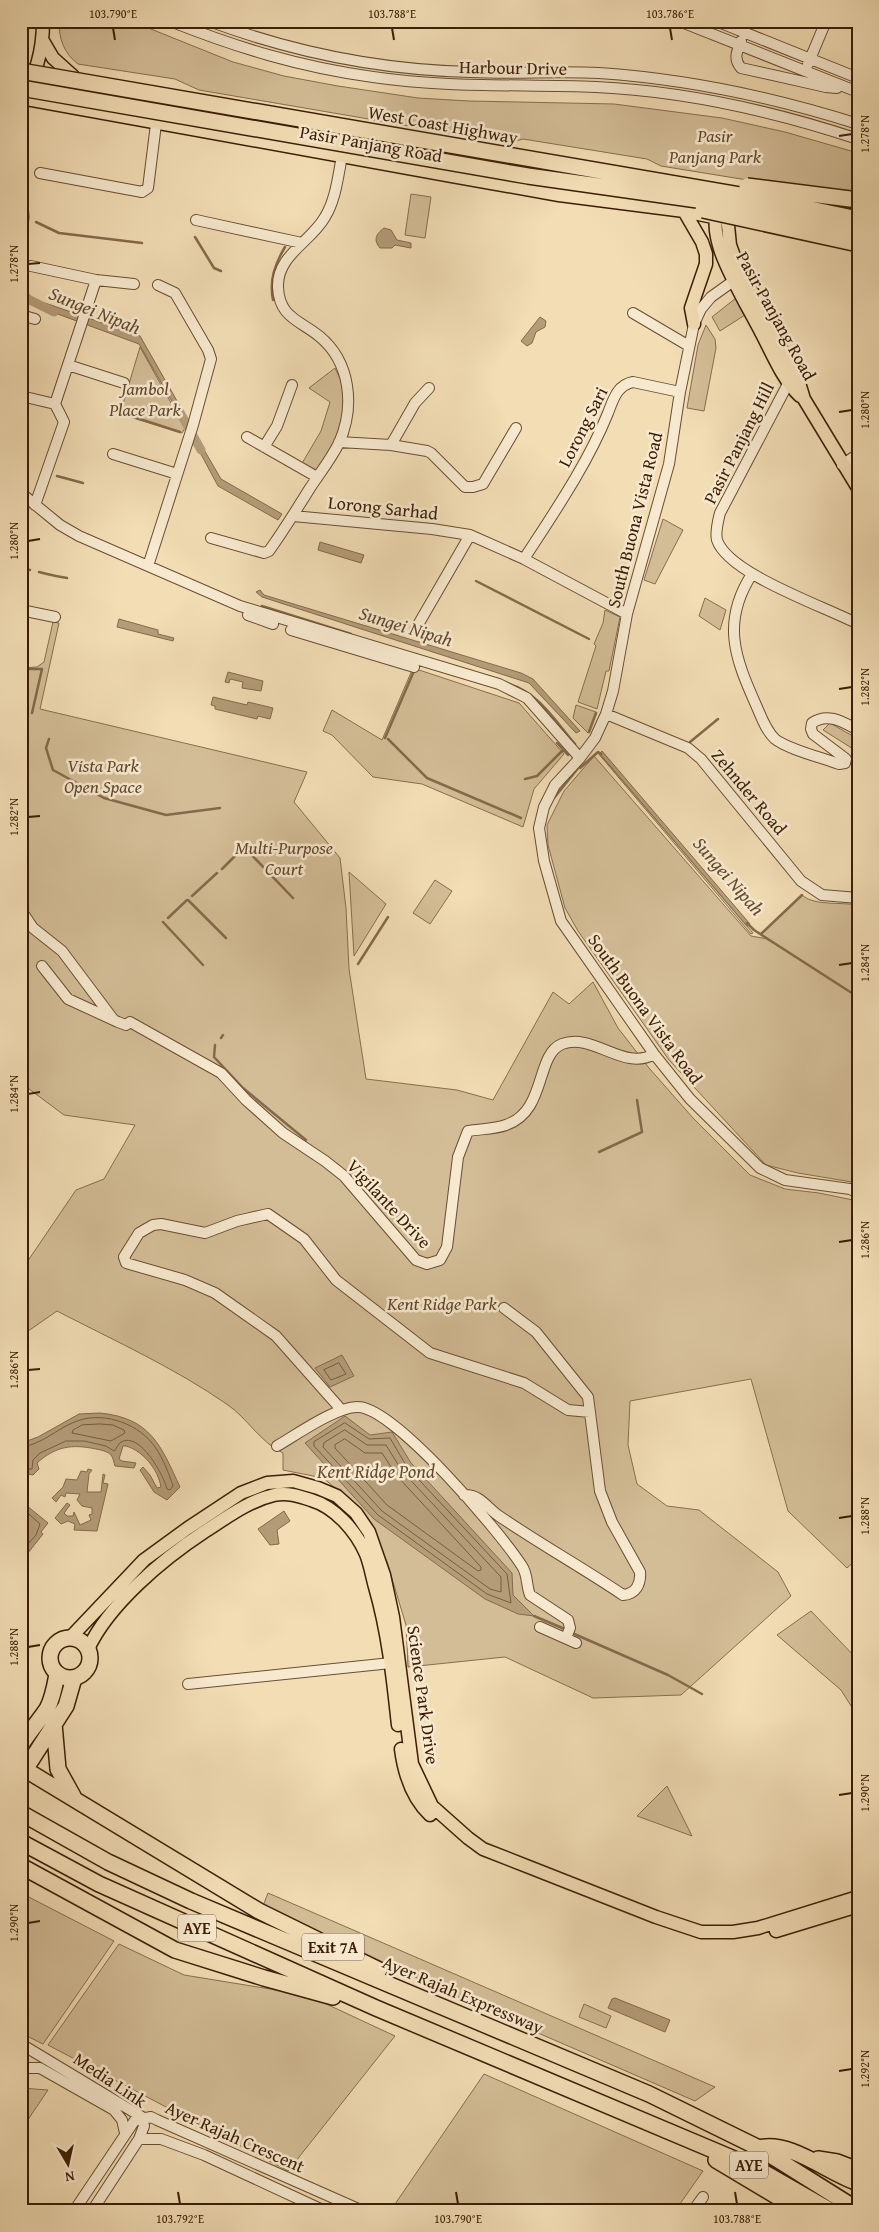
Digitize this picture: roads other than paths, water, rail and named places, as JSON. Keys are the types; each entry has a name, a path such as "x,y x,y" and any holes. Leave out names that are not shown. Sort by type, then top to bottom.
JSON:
{"highway":[{"name":"West Coast Highway","path":"26,70 610,170 763,198 858,219"},
{"name":"West Coast Highway","path":"21,88 603,194 761,209 858,230"},
{"path":"610,170 858,200"},
{"path":"732,191 858,206"},
{"path":"603,194 858,244"},
{"path":"722,219 766,228 858,252"},
{"path":"64,1638 70,1638 78,1639 88,1649 88,1664 81,1674 74,1678 64,1678 57,1674 52,1666 50,1657 52,1650 64,1638"},
{"path":"21,1745 27,1730 47,1708 54,1691 57,1674"},
{"path":"23,1771 66,1706 74,1678"},
{"path":"54,1724 58,1769 75,1798"},
{"name":"Exit 7A","path":"23,1771 75,1798 259,1911 358,1959 462,2014"},
{"name":"Ayer Rajah Expressway","path":"21,1813 108,1862 191,1901 648,2094 759,2148 858,2210"},
{"name":"AYE","path":"21,1842 100,1884 376,2008 758,2169 831,2211"},
{"path":"26,1870 175,1950 264,1978 376,2008"},
{"path":"662,2129 801,2211"},
{"path":"759,2148 769,2145 784,2148 858,2183"},
{"path":"802,2156 837,2162 858,2170"}],"main road":[{"path":"43,21 43,40 53,58 73,76"},
{"path":"21,98 30,85 26,70 43,40"},
{"name":"Pasir Panjang Road","path":"26,70 73,76 610,170 715,185 732,191 722,219 721,251 739,278 791,378 842,465 858,488"},
{"name":"Pasir Panjang Road","path":"21,98 156,124 452,176 603,194 722,219"},
{"path":"452,176 451,159 461,143"},
{"path":"603,194 611,192 613,184 610,170"},
{"path":"684,211 705,250 706,264 692,308 694,324"},
{"path":"700,215 714,243 721,251"},
{"name":"Pasir Panjang Road","path":"722,219 739,278"},
{"name":"Science Park Drive","path":"70,1638 144,1560 188,1528 241,1494 267,1483 292,1480 336,1496 356,1513 369,1532 384,1575 393,1617 400,1662 409,1751 418,1780 432,1806 453,1826 483,1848 682,1927 701,1932 732,1936 858,1896"},
{"name":"Science Park Drive","path":"88,1649 99,1630 125,1599 154,1571 195,1538 248,1504 276,1495 287,1494 319,1502 336,1513 352,1531 366,1554 383,1614 391,1663 403,1766 409,1783 425,1810 463,1845 479,1856 680,1934 700,1939 760,1935 858,1906"}],"street":[{"name":"Harbour Drive","path":"170,21 220,41 282,60 374,78 472,86 597,87 683,96 758,109 858,139"},
{"name":"Harbour Drive","path":"209,21 270,41 318,53 376,63 471,72 599,74 694,83 761,96 858,124"},
{"path":"679,21 853,90"},
{"path":"716,21 858,78"},
{"path":"805,72 826,21"},
{"path":"744,33 736,56 736,63 741,68 826,87 853,90"},
{"path":"40,173 142,192 148,188 156,124"},
{"path":"211,538 264,553 269,551 339,442 348,413 349,403 349,393 342,368 324,340 288,315 279,294 280,270 292,253 311,236 326,216 336,191 342,156"},
{"path":"196,220 302,244"},
{"path":"31,266 96,280 134,284"},
{"name":"South Buona Vista Road","path":"739,278 716,292 701,309 694,324 680,392 669,464 625,613 613,691 606,714 595,738 580,758 555,785 544,807 539,828 544,861 561,921 654,1054 690,1099 760,1168 785,1180 850,1190 858,1193"},
{"path":"35,505 64,422 55,404 96,280"},
{"path":"148,566 210,370 211,359 208,350 175,293 158,285"},
{"path":"698,285 716,292"},
{"path":"633,312 689,346"},
{"path":"21,315 35,319"},
{"path":"68,365 124,384"},
{"name":"Pasir Panjang Hill","path":"791,378 734,485 720,515 716,538 720,546 752,574 858,624"},
{"name":"Lorong Sari","path":"524,559 589,455 615,393 627,383 636,382 680,392"},
{"path":"264,447 277,426 292,385"},
{"path":"391,445 415,404 429,388"},
{"path":"21,396 55,404"},
{"path":"339,442 391,445 431,453 464,487 473,488 483,484 516,428"},
{"path":"247,437 317,477"},
{"path":"113,454 177,474"},
{"path":"842,465 858,454"},
{"path":"24,496 60,525 79,536 240,606 499,684 520,693 528,698 580,758"},
{"path":"21,516 24,496"},
{"name":"Lorong Sarhad","path":"293,516 432,529 470,535 524,559 625,613"},
{"path":"416,630 470,535"},
{"path":"78,541 192,592 273,624"},
{"path":"752,574 735,614 735,646 743,678 765,725 774,738 839,764 845,763 846,759 812,734 810,729 812,723 828,718 836,719 858,730"},
{"path":"21,610 55,617"},
{"path":"291,630 414,667"},
{"name":"Zehnder Road","path":"606,714 688,748 701,759 801,881 822,895 858,898"},
{"path":"21,910 33,928 62,951 114,1020"},
{"path":"42,966 68,998 114,1020"},
{"name":"Vigilante Drive","path":"114,1020 126,1025 130,1022 221,1073 246,1100 283,1133 344,1176 416,1260 427,1264 440,1260 447,1247 458,1157 468,1131 506,1126 520,1118 528,1110 535,1097 553,1051 560,1045 576,1042 641,1060 654,1054"},
{"path":"338,1406 276,1336 215,1293 185,1280 126,1263 124,1257 139,1233 153,1225 161,1224 205,1233 237,1221 268,1214 304,1239 336,1280 430,1352 524,1383 568,1410 590,1412"},
{"path":"464,1494 476,1496 495,1514 624,1595 635,1592 640,1584 640,1572 612,1522 600,1491 588,1397 536,1332 504,1308"},
{"path":"277,1446 341,1409 351,1407 370,1409 432,1458 464,1494 524,1568 530,1595 568,1620 568,1634"},
{"path":"540,1627 568,1634 576,1643"},
{"path":"188,1684 391,1663"},
{"name":"Media Link","path":"21,2044 142,2117 144,2126 139,2139 92,2211"},
{"name":"Media Link","path":"21,2068 40,2068 114,2110 122,2120 125,2133 74,2211"},
{"path":"125,2133 135,2120 142,2117"},
{"name":"Ayer Rajah Crescent","path":"142,2117 151,2117 363,2211"},
{"path":"139,2139 161,2139 204,2155 325,2211"},
{"path":"693,2211 702,2197"}],"water":[{"path":"384,228 391,230 397,240 411,243 411,248 395,245 392,248 380,248 376,237"},
{"path":"45,303 140,336 185,415 182,419 139,344 44,309"},
{"path":"540,317 546,321 545,327 536,332 532,343 527,346 521,341"},
{"path":"196,436 221,479 282,514 278,520 218,486 195,443"},
{"path":"320,542 364,555 361,563 318,550"},
{"path":"260,590 264,595 521,673 533,679 580,731 576,733 529,683 262,597 256,592"},
{"path":"119,619 158,630 158,634 174,638 173,641 117,627"},
{"path":"228,672 263,681 261,691 242,688 243,682 230,679 229,683 225,682"},
{"path":"213,697 247,705 248,702 273,708 270,719 258,716 257,719 215,709 215,706 211,705"},
{"path":"602,751 750,924 747,926 600,754"},
{"path":"342,1355 354,1376 330,1387 315,1368"},
{"path":"100,1413 131,1421 152,1436 167,1459 180,1487 167,1500 154,1492 140,1470 143,1467 157,1488 161,1487 153,1467 144,1456 126,1446 123,1446 119,1459 136,1463 134,1468 115,1466 112,1456 104,1451 87,1447 72,1447 58,1450 44,1457 37,1463 39,1469 33,1475 21,1473 21,1443 38,1437 79,1414"},
{"name":"Kent Ridge Pond","path":"345,1416 370,1435 392,1432 411,1463 512,1573 513,1595 534,1616 518,1614 485,1599 374,1519 305,1443"},
{"path":"88,1469 92,1470 89,1474 87,1492 101,1492 103,1474 105,1475 103,1483 108,1484 97,1531 74,1530 75,1524 68,1521 61,1524 55,1518 67,1503 70,1505 64,1513 67,1516 73,1516 74,1512 80,1525 91,1520 89,1515 92,1514 92,1508 82,1506 77,1500 80,1494 66,1493 65,1497 61,1495 56,1502 52,1498 63,1487 66,1479 77,1480 81,1471 87,1472"},
{"path":"21,1501 48,1523 41,1532 43,1534 24,1558 21,1556"},
{"path":"284,1511 290,1521 277,1530 279,1544 270,1545 258,1529"},
{"path":"615,1998 670,2020 665,2032 608,2008 612,1999"}],"waterway":[{"name":"Sungei Nipah","path":"21,204 26,216 21,229"},
{"path":"36,222 59,233 142,243"},
{"path":"195,237 214,268 221,271"},
{"path":"275,299 273,300 272,279 278,260 285,247"},
{"name":"Sungei Nipah","path":"21,291 28,299 54,312"},
{"name":"Sungei Nipah","path":"178,409 201,450"},
{"path":"118,412 180,432"},
{"path":"57,476 83,483"},
{"path":"22,568 30,570"},
{"path":"39,572 47,574"},
{"path":"47,574 56,576"},
{"path":"56,576 67,578"},
{"path":"476,581 589,639"},
{"path":"262,606 351,634"},
{"path":"21,669 42,669 32,713"},
{"path":"385,738 414,671"},
{"path":"509,684 520,688 538,701 575,744"},
{"path":"589,732 596,713"},
{"path":"690,742 718,719"},
{"path":"49,739 46,748 53,770 104,798 166,815 220,808"},
{"path":"388,739 427,778 521,818"},
{"path":"557,743 568,755"},
{"path":"525,779 537,776 563,750"},
{"path":"580,768 598,752 601,754"},
{"path":"554,798 579,767"},
{"path":"222,869 244,847 293,898"},
{"path":"192,896 217,873"},
{"path":"761,934 802,895"},
{"path":"168,918 187,900"},
{"path":"188,900 226,938"},
{"path":"358,964 388,917"},
{"path":"163,922 203,965"},
{"name":"Sungei Nipah","path":"747,923 754,930 858,997"},
{"path":"215,1045 214,1057 243,1088 306,1140"},
{"path":"599,1152 642,1132 637,1100"},
{"path":"534,1616 567,1630"},
{"path":"572,1633 668,1675 702,1694"}],"park label":[{"name":"Pasir Panjang Park","path":"715,146"},
{"name":"Jambol Place Park","path":"145,399"},
{"name":"Vista Park Open Space","path":"103,776"},
{"name":"Multi-Purpose Court","path":"284,858"},
{"name":"Kent Ridge Park","path":"442,1304"}]}
